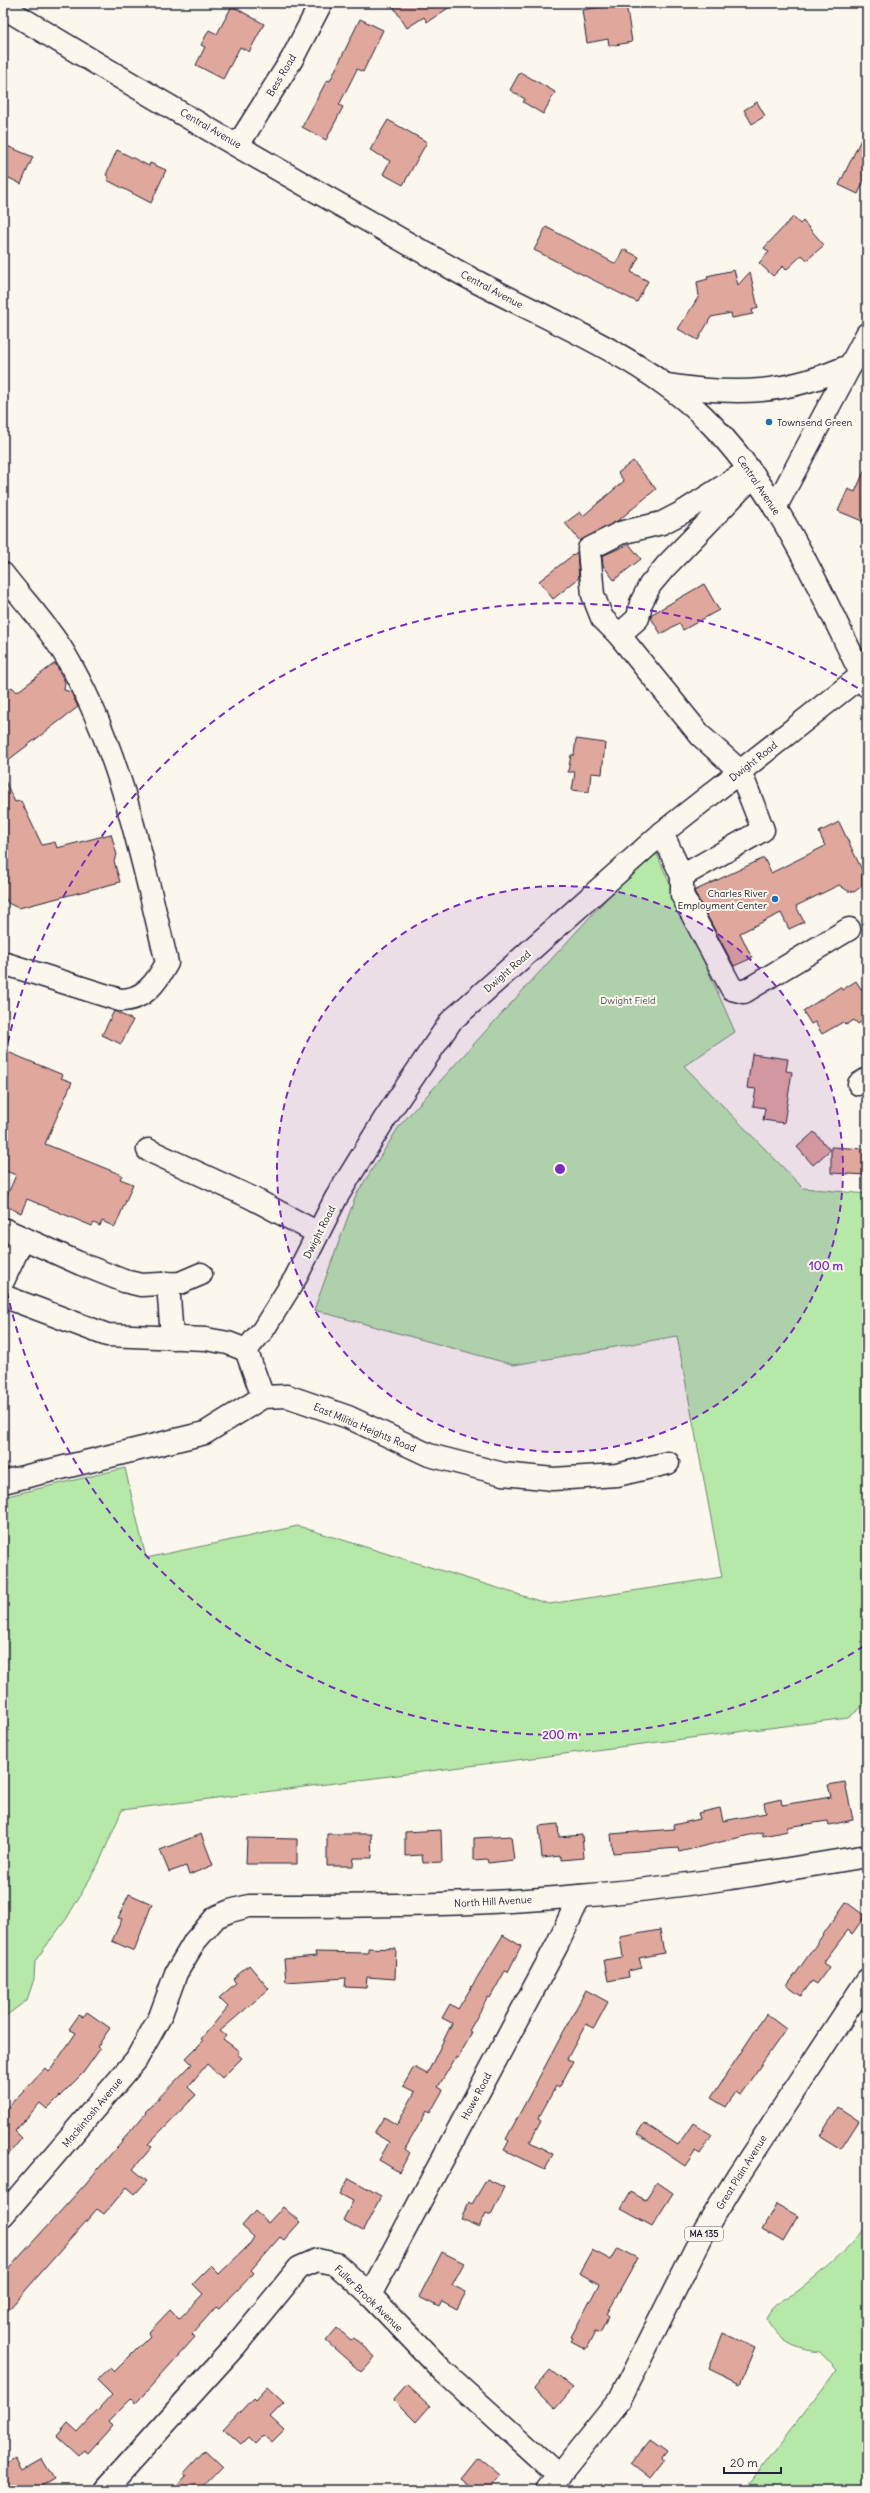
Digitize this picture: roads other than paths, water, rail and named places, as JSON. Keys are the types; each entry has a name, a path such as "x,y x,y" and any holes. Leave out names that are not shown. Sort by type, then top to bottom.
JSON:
{"street":[{"name":"Bess Road","path":"238,145 292,59 320,3"},
{"name":"Central Avenue","path":"3,6 391,234 610,352 668,385 709,422 752,472 805,560 864,680"},
{"path":"775,508 867,334"},
{"path":"668,385 718,392 751,392 814,380 851,365"},
{"path":"619,635 638,618 641,603 650,585 752,472"},
{"path":"682,876 763,830 740,771 701,736 619,635 602,618 593,595 589,549 620,533 662,523 684,512 752,472"},
{"path":"3,574 63,652 90,702 116,770 140,848 168,963 159,978 145,992 133,1000 120,1000 3,963"},
{"name":"Dwight Road","path":"246,1350 263,1330 296,1277 336,1198 384,1120 451,1021 662,833 740,771 864,680"},
{"path":"662,833 682,876 682,895 732,990 744,992 849,929"},
{"path":"148,1150 252,1198 318,1233"},
{"path":"3,1229 124,1281 141,1285 180,1283 201,1274"},
{"path":"3,1281 23,1238"},
{"path":"168,1283 172,1338"},
{"path":"3,1296 107,1335 206,1339 228,1342 246,1350 263,1397"},
{"name":"East Militia Heights Road","path":"3,1482 205,1433 263,1397 287,1396 348,1417 429,1454 503,1474 553,1479 617,1475 668,1463"},
{"name":"North Hill Avenue","path":"166,2000 176,1973 195,1941 216,1917 230,1910 249,1906 429,1905 580,1896 776,1871 867,1856"},
{"name":"Howe Road","path":"370,2295 557,1945 580,1896"},
{"name":"Great Plain Avenue","path":"553,2483 620,2399 709,2223 738,2176 867,1980"},
{"name":"Mackintosh Avenue","path":"3,2215 136,2060 166,2000"},
{"name":"Fuller Brook Avenue","path":"105,2490 235,2346 299,2268 317,2260 336,2264 370,2295 553,2483"}],"place":[{"name":"Townsend Green","path":"769,422"},
{"name":"Charles River Employment Center","path":"775,899"}],"park label":[{"name":"Dwight Field","path":"628,1000"}]}
